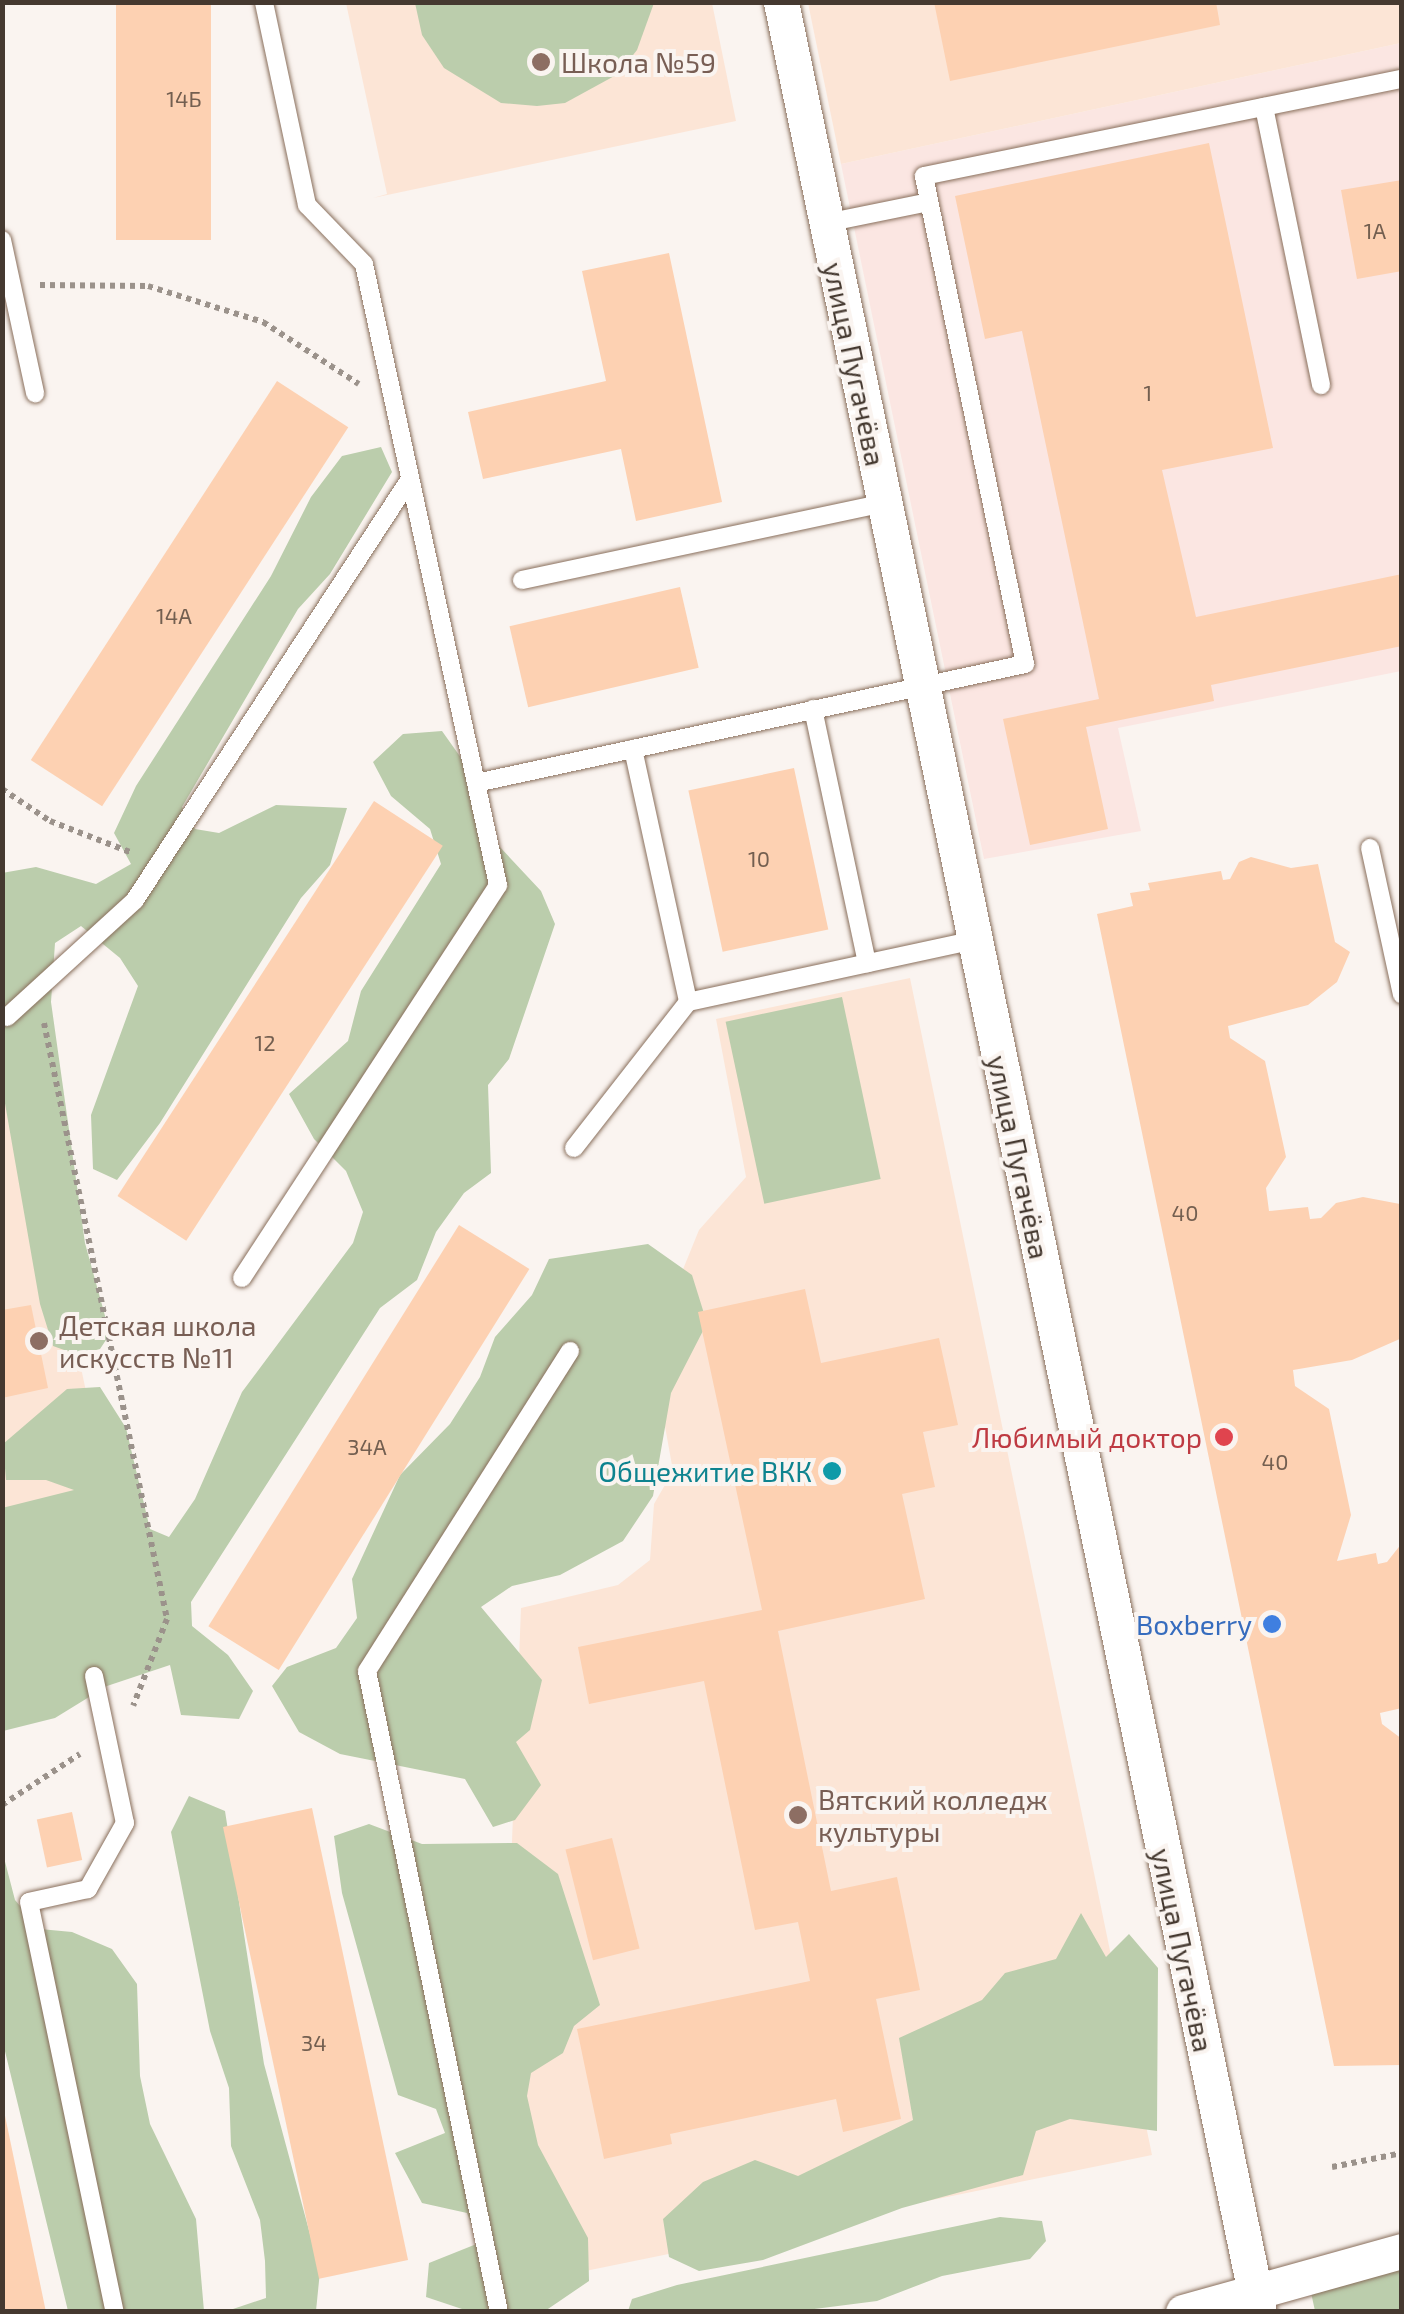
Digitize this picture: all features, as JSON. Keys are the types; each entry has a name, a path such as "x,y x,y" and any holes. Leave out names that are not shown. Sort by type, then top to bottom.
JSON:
{"street":[{"name":"улица Пугачёва","path":"780,2 1257,2300"},
{"path":"1183,2312 1257,2300 1402,2251"}],"lane":[{"path":"242,1278 498,886 364,264 307,205 264,2"},
{"path":"476,783 1024,664 924,176 1402,79"},
{"path":"1264,107 1321,384"},
{"path":"826,223 929,202"},
{"path":"2,240 35,393"},
{"path":"7,1017 135,900 410,480"},
{"path":"522,580 884,502"},
{"path":"813,710 867,963"},
{"path":"633,748 688,1002"},
{"path":"1370,848 1402,995"},
{"path":"574,1148 688,1002 974,940"},
{"path":"499,2312 367,1671 570,1352"},
{"path":"94,1676 125,1823 88,1889 28,1902 115,2312"}],"path":[{"path":"10,275 32,285 148,286 263,322 394,406"},
{"path":"2,789 66,828 162,859"},
{"path":"2,1805 30,1793 128,1718 168,1619 45,1047 42,985"},
{"path":"1332,2167 1402,2153"}],"shaded area":[{"name":"Школа №59","path":"346,3 712,3 736,121 373,198 387,194"},
{"path":"808,3 1401,3 1401,43 841,164"},
{"path":"1401,43 1401,671 1118,728 1141,831 984,859 841,164"},
{"name":"Вятский колледж культуры","path":"910,978 1152,2155 556,2277 505,2022 521,1608 618,1585 650,1560 654,1504 673,1471 651,1348 699,1230 746,1177 716,1019"},
{"name":"Детская школа искусств №11","path":"2,995 144,1665 2,1695"}],"green space":[{"path":"415,2 654,3 637,50 618,74 565,103 537,106 501,103 444,68 422,35"},
{"path":"381,447 392,472 330,574 298,609 182,807 195,829 219,833 276,805 347,808 330,865 301,898 160,1123 117,1180 93,1169 91,1115 138,986 120,958 81,926 55,943 51,1002 85,1243 110,1334 100,1349 78,1355 53,1346 40,1304 3,1092 2,873 36,867 96,884 131,864 114,833 136,786 271,576 311,497 342,456"},
{"path":"442,731 486,793 483,829 541,891 555,924 509,1059 488,1085 491,1173 464,1193 436,1232 417,1280 380,1308 191,1602 192,1626 228,1655 253,1691 239,1719 181,1715 170,1665 107,1686 55,1718 3,1731 2,1508 74,1490 46,1480 6,1480 3,1444 67,1389 100,1387 126,1428 150,1529 169,1537 195,1499 242,1392 353,1243 363,1212 346,1171 314,1139 289,1094 348,1041 361,991 441,864 430,829 391,796 373,762 403,734"},
{"path":"842,997 881,1179 764,1204 726,1022"},
{"path":"648,1244 692,1275 707,1323 671,1393 653,1496 623,1541 560,1575 512,1586 481,1607 542,1680 530,1730 516,1742 541,1785 515,1820 493,1827 465,1779 340,1754 299,1732 272,1686 287,1667 336,1648 357,1618 352,1579 400,1475 450,1424 480,1377 495,1337 532,1295 549,1259"},
{"path":"189,1796 225,1811 264,2064 320,2271 316,2311 227,2311 266,2298 265,2261 260,2220 231,2146 229,2088 210,2031 171,1832"},
{"path":"369,1824 422,1844 517,1843 558,1874 600,2005 574,2026 563,2053 531,2073 527,2096 538,2145 588,2238 589,2281 545,2311 468,2311 426,2297 429,2263 479,2243 467,2213 422,2203 395,2153 445,2133 436,2109 398,2095 342,1893 334,1836"},
{"path":"2,1850 15,1900 40,1929 72,1932 112,1949 137,1984 140,2076 150,2124 196,2219 204,2311 68,2311 3,2043"},
{"path":"1081,1913 1106,1957 1129,1934 1158,1968 1157,2131 1070,2119 1036,2131 1023,2175 902,2208 763,2260 699,2271 669,2257 663,2219 703,2182 755,2160 798,2176 913,2120 899,2038 982,2000 1005,1973 1056,1959"},
{"path":"1000,2217 1042,2221 1046,2241 1030,2259 942,2276 877,2301 791,2312 628,2311 632,2299 677,2285"},
{"path":"1401,2269 1401,2311 1315,2311 1310,2288"}],"building":[{"path":"116,2 211,2 211,240 116,240"},
{"path":"934,2 1216,2 1220,25 950,81"},
{"path":"1209,143 1273,448 1162,470 1196,617 1402,574 1402,646 1211,685 1214,701 1086,727 1108,829 1030,845 1003,719 1099,699 1022,331 985,339 955,196"},
{"path":"1402,180 1402,271 1357,279 1341,190"},
{"path":"669,253 722,502 636,521 621,449 483,479 468,412 606,381 582,271"},
{"path":"277,381 348,427 102,806 31,760"},
{"path":"680,587 699,668 528,707 509,626"},
{"path":"794,768 828,929 723,952 688,790"},
{"path":"374,801 443,846 186,1241 117,1196"},
{"path":"1251,857 1291,868 1318,864 1335,942 1350,952 1337,982 1308,1005 1228,1026 1230,1038 1265,1061 1286,1157 1266,1188 1269,1211 1308,1207 1310,1219 1321,1218 1336,1203 1363,1197 1400,1204 1402,1214 1402,1338 1352,1360 1293,1370 1295,1386 1329,1409 1351,1515 1337,1561 1376,1553 1378,1564 1387,1562 1402,1543 1402,1708 1380,1713 1382,1724 1402,1739 1402,2065 1334,2066 1097,914 1133,906 1130,893 1150,890 1148,883 1221,871 1223,880 1230,879 1239,862"},
{"path":"459,1225 529,1269 279,1670 208,1626"},
{"path":"805,1289 821,1363 939,1338 958,1425 923,1432 935,1487 902,1494 925,1599 778,1631 831,1891 897,1877 920,1990 876,1999 901,2119 843,2132 836,2099 670,2134 672,2144 604,2159 577,2029 810,1981 798,1922 755,1930 704,1681 589,1704 578,1647 762,1610 698,1312"},
{"path":"31,1305 48,1388 2,1398 2,1310"},
{"path":"312,1808 408,2260 319,2279 223,1827"},
{"path":"72,1812 82,1860 47,1867 37,1819"},
{"path":"612,1838 640,1949 593,1960 565,1850"},
{"path":"4,2111 46,2312 2,2312"}],"place":[{"name":"Школа №59","path":"541,62"},
{"name":"Детская школа искусств №11","path":"39,1341"},
{"name":"Любимый доктор","path":"1224,1437"},
{"name":"Общежитие ВКК","path":"832,1471"},
{"name":"Boxberry","path":"1272,1624"},
{"name":"Вятский колледж культуры","path":"798,1815"}]}
